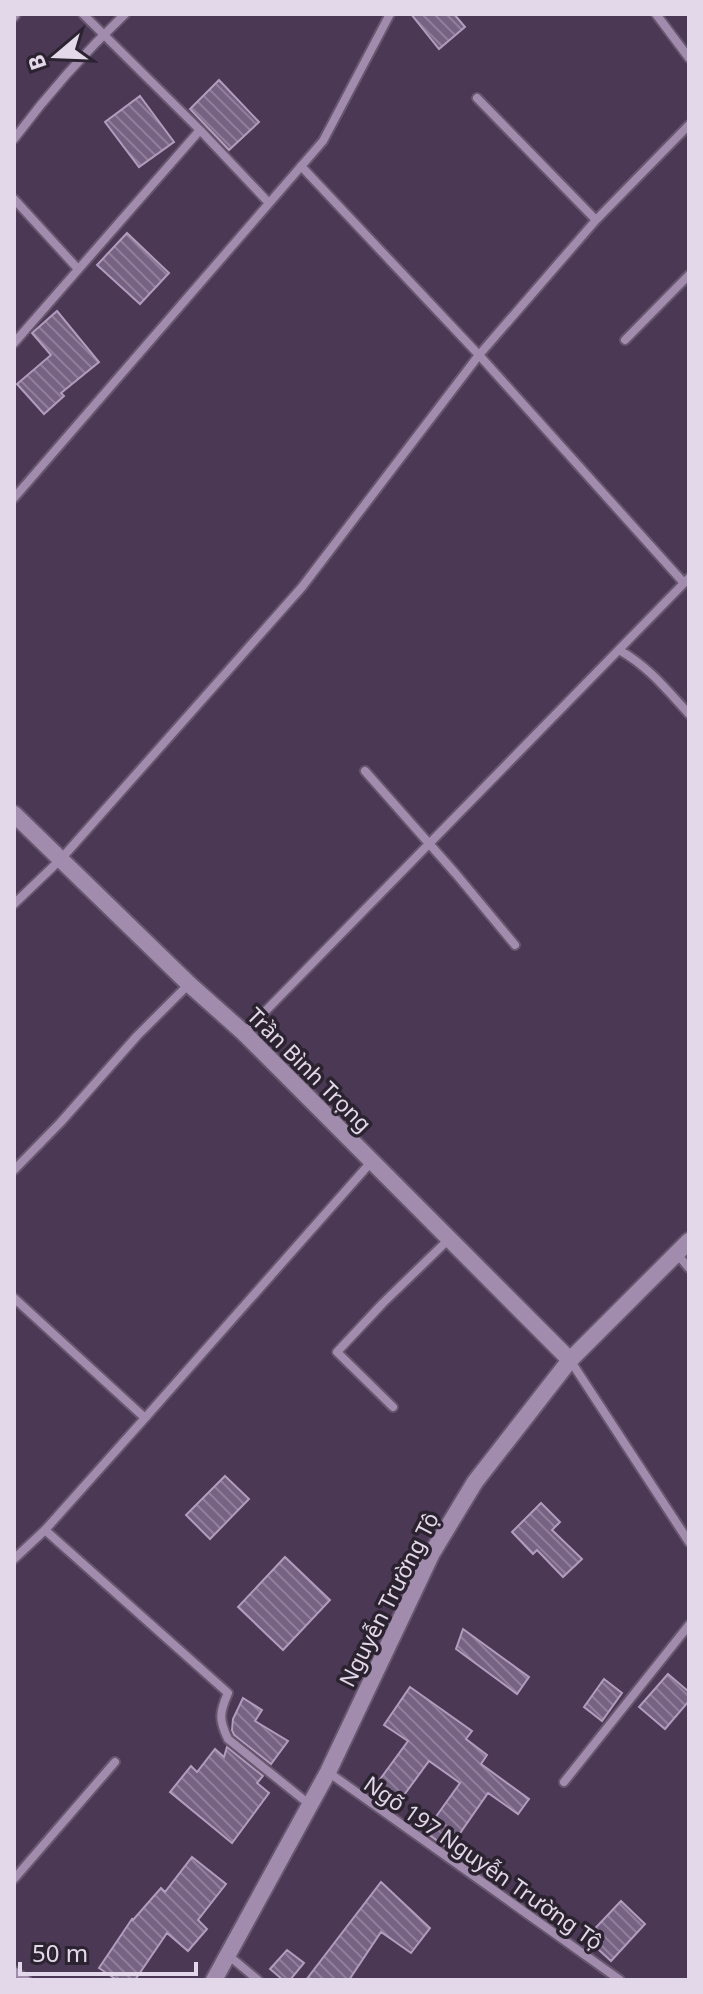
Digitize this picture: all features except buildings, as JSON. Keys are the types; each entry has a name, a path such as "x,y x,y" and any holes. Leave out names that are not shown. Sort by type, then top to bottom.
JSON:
{"main road":[{"name":"Trần Bình Trọng","path":"14,814 189,984 244,1033 570,1360"},
{"name":"Nguyễn Trường Tộ","path":"214,1980 328,1772 432,1553 475,1482 570,1360 689,1241"}],"street":[{"path":"83,14 269,203"},
{"path":"14,139 125,14"},
{"path":"14,498 323,141 390,14"},
{"path":"656,14 689,58"},
{"path":"477,98 596,220"},
{"path":"14,904 61,859 302,587 479,355 596,220 689,125"},
{"path":"14,343 200,130"},
{"path":"244,1033 687,580 301,166"},
{"path":"14,199 78,269"},
{"path":"625,340 689,275"},
{"path":"619,650 637,660 689,714"},
{"path":"365,771 515,945"},
{"path":"14,1170 189,984"},
{"path":"14,1559 45,1530 372,1161"},
{"path":"393,1407 337,1352 449,1239"},
{"path":"676,1254 689,1268"},
{"path":"14,1298 145,1418"},
{"path":"570,1360 689,1542"},
{"path":"45,1530 228,1693 221,1710 221,1725 228,1739 309,1804"},
{"path":"564,1782 689,1625"},
{"path":"14,1879 115,1762"},
{"name":"Ngõ 197 Nguyễn Trường Tộ","path":"328,1772 620,1980"},
{"path":"228,1954 258,1980"},
{"path":"14,1971 27,1980"}]}
